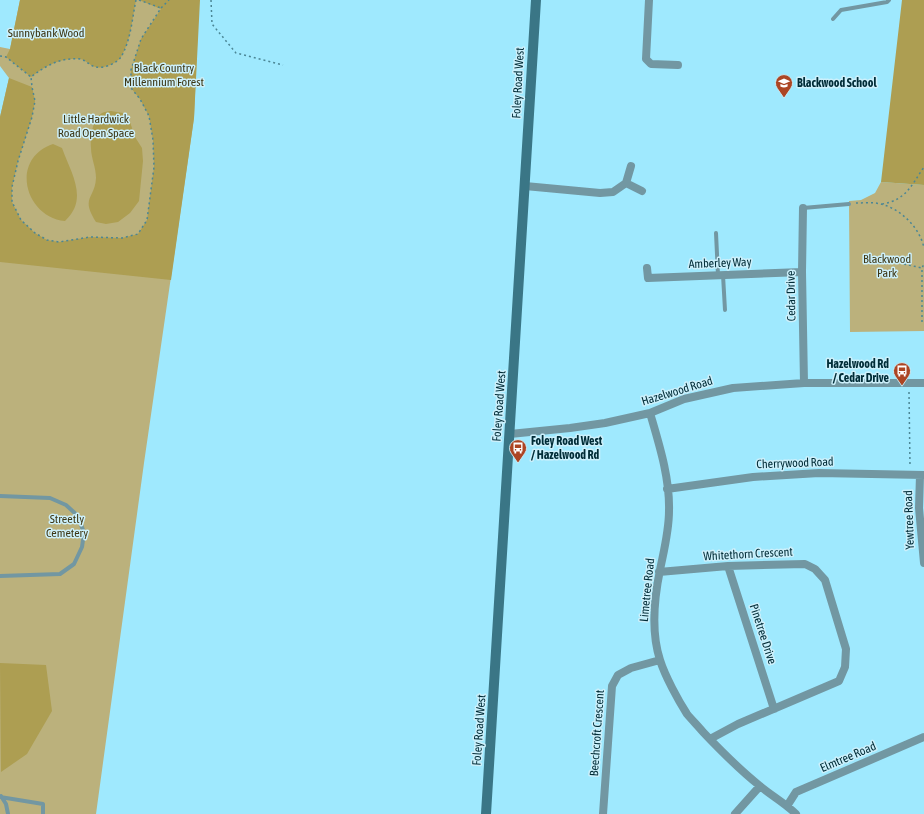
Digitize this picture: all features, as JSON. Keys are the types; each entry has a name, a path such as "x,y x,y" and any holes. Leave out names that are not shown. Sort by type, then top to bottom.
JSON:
{"main road":[{"name":"Foley Road West","path":"486,814 536,0"}],"street":[{"path":"649,0 646,59 651,64 678,65"},
{"path":"525,186 600,193 613,192 626,183 631,166"},
{"path":"626,183 642,191"},
{"name":"Cedar Drive","path":"803,208 802,272 804,383"},
{"name":"Amberley Way","path":"647,268 648,278 802,272"},
{"name":"Hazelwood Road","path":"510,434 605,423 650,413 684,399 733,388 804,383 924,383"},
{"name":"Limetree Road","path":"650,413 660,449 668,489 669,509 668,533 659,572 655,613 655,634 660,660 673,689 688,715 710,739 760,786 796,814"},
{"name":"Cherrywood Road","path":"668,489 753,477 819,473 922,475"},
{"name":"Yewtree Road","path":"922,475 919,508 924,563"},
{"name":"Whitethorn Crescent","path":"659,572 728,566 805,564 815,569 825,580 846,649 845,667 839,681 738,724 710,739"},
{"name":"Pinetree Drive","path":"728,566 774,709"},
{"name":"Beechcroft Crescent","path":"603,814 612,686 618,676 631,668 660,660"},
{"name":"Elmtree Road","path":"787,806 796,792 924,737"},
{"path":"735,814 760,786"}],"lane":[{"path":"833,19 841,10 887,2 889,0"},
{"path":"803,208 849,204"},
{"path":"716,234 725,310"},
{"path":"0,496 50,498 66,505 78,516 84,533 82,547 74,564 60,574 0,576"},
{"path":"1,796 6,804 8,814"},
{"path":"1,796 43,804 42,814"}],"path":[{"path":"31,76 44,67 64,60 81,59 96,67 110,65 120,58 128,40 137,0 161,8"},
{"path":"0,56 6,57 31,76 35,101 32,117 12,187 12,202 21,220 47,240 59,242 90,238 122,238 138,234 147,220 154,167 153,140 149,116 140,99 131,88 131,70 141,39 161,8 169,0"},
{"path":"211,0 212,24 236,53 283,65"},
{"path":"882,204 893,202 905,194 924,167"},
{"path":"849,204 868,202 882,204 902,214 917,230 924,248"},
{"path":"920,235 924,237"},
{"path":"904,264 922,268"},
{"path":"922,322 922,268 924,264"},
{"path":"909,384 910,474"}],"green space":[{"path":"20,0 199,0 194,118 144,463 96,814 0,814 0,117 9,78 0,66 0,47 10,49"},
{"name":"Sunnybank Wood","path":"20,0 136,0 127,44 121,57 117,61 110,65 99,67 80,59 66,59 42,69 31,77 6,57 10,49"},
{"name":"Black Country Millennium Forest","path":"139,0 200,0 194,118 171,280 0,262 0,117 9,78 32,87 35,101 32,117 18,161 12,187 12,202 21,220 35,233 47,240 59,242 90,237 122,238 138,234 147,220 154,167 153,140 149,116 140,99 131,88 131,70 141,39 161,9"},
{"path":"902,0 924,0 924,185 881,182"},
{"name":"Black Country Millennium Forest","path":"111,111 123,113 130,122 135,137 142,148 143,161 139,201 130,213 118,222 106,224 96,222 89,208 90,198 96,178 91,152 91,139 92,129 96,120 103,113"},
{"path":"53,144 62,148 76,186 76,204 72,213 65,221 51,217 40,209 32,199 28,187 27,174 31,162 39,151"},
{"name":"Blackwood Park","path":"881,182 924,185 924,331 850,332 849,201 861,200 875,193"},
{"path":"0,663 46,665 52,711 27,754 1,772"}],"place":[{"name":"Blackwood School","path":"784,98"},
{"name":"Hazelwood Rd / Cedar Drive","path":"902,386"},
{"name":"Foley Road West / Hazelwood Rd","path":"518,463"}],"park label":[{"name":"Little Hardwick Road Open Space","path":"96,126"},
{"name":"Streetly Cemetery","path":"67,526"}]}
